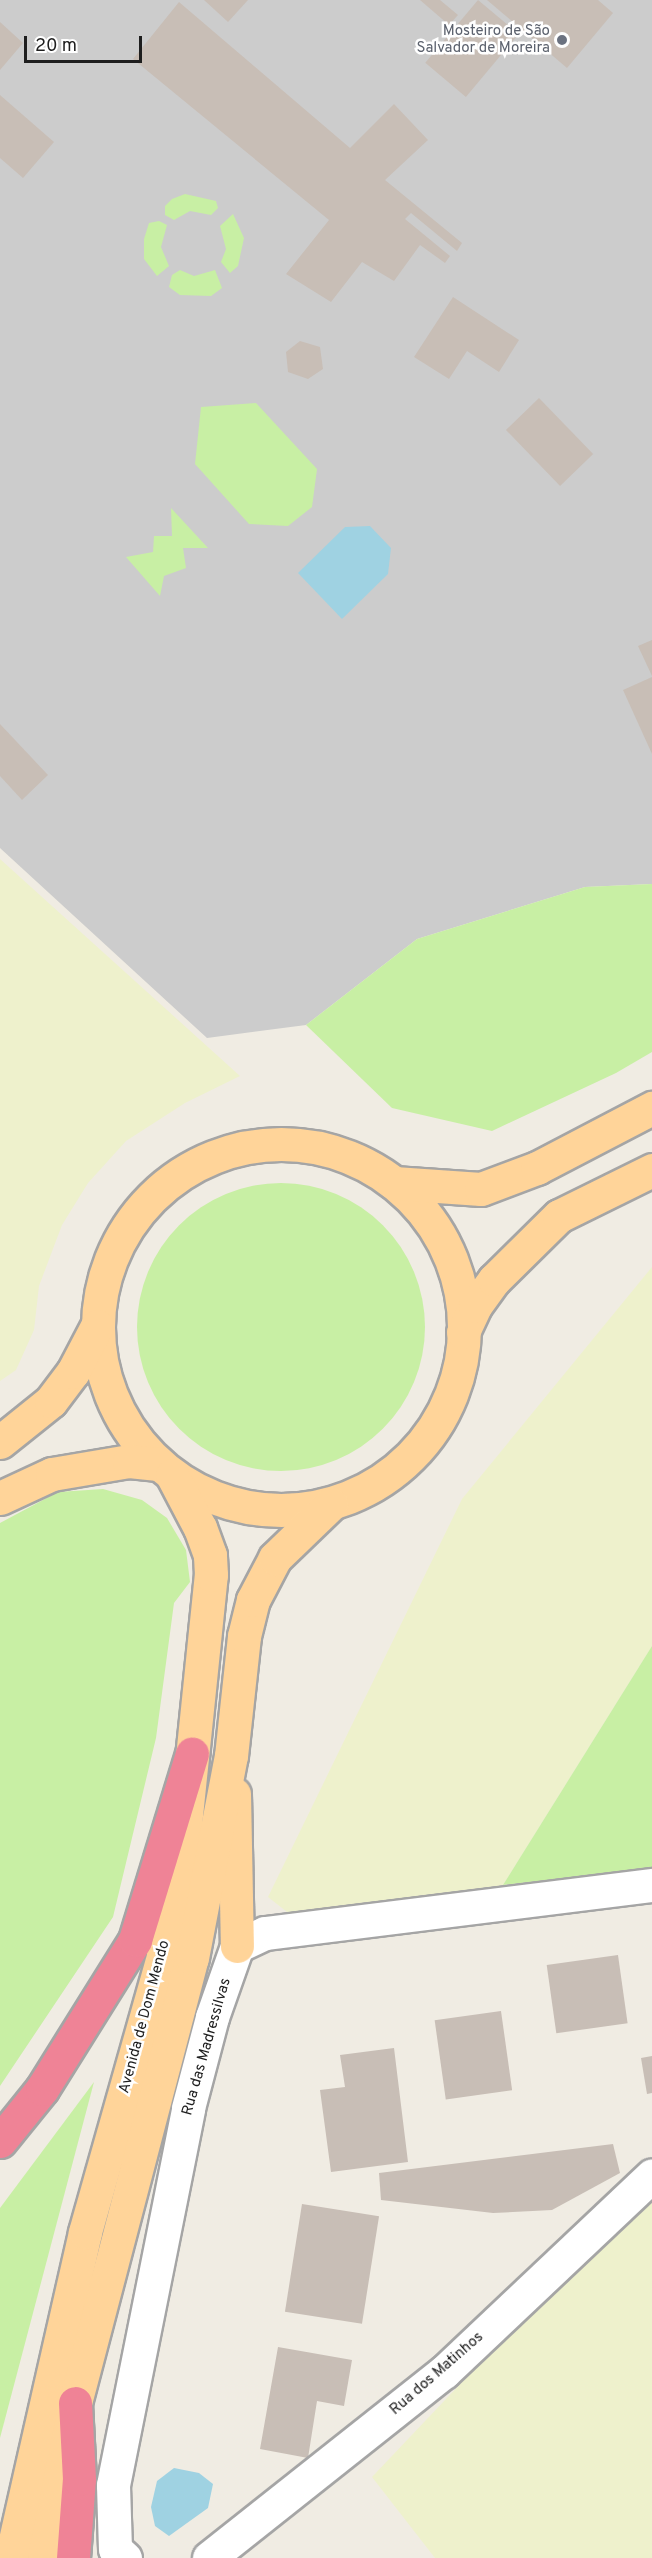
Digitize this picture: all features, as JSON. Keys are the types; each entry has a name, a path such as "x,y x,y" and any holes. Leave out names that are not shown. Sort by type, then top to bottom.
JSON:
{"highway":[{"path":"0,2141 42,2089 135,1940 192,1754"},
{"path":"73,2558 79,2479 75,2403"}],"main road":[{"path":"394,1183 481,1189 537,1168 652,1108"},
{"path":"464,1332 460,1288 452,1261 437,1231 394,1183 367,1165 307,1146 250,1147 197,1164 151,1198 118,1242 99,1296 97,1326 105,1381 117,1409 131,1434 165,1469 223,1502 257,1509 331,1504 377,1484 424,1442 454,1387 464,1332 475,1306 516,1254 560,1216 652,1170"},
{"path":"0,1442 51,1401 73,1372 97,1326"},
{"path":"0,1498 52,1474 129,1461 165,1469"},
{"name":"Avenida de Dom Mendo","path":"11,2558 85,2232 163,1956 182,1854 211,1575 210,1555 200,1528 165,1469"},
{"name":"Avenida de Dom Mendo","path":"44,2558 75,2403 192,1958 231,1756 244,1636 258,1585 286,1545 331,1504"},
{"path":"231,1756 236,1813 237,1946"}],"street":[{"path":"237,1946 265,1933 652,1885"},
{"name":"Rua das Madressilvas","path":"125,2558 115,2549 113,2485 188,2108 212,2017 237,1946"},
{"name":"Rua dos Matinhos","path":"209,2558 444,2372 652,2175"}],"shaded area":[{"path":"0,0 652,0 652,884 585,887 417,939 306,1025 207,1038 0,848"}],"green space":[{"path":"185,194 216,201 218,208 211,215 190,211 174,220 165,215 165,206 172,199"},
{"path":"233,214 244,238 238,266 230,273 221,262 226,249 220,226"},
{"path":"159,221 167,225 161,247 169,266 157,276 144,259 144,239 149,223"},
{"path":"180,270 194,276 215,270 222,288 211,296 180,295 169,287 172,275"},
{"path":"256,403 317,469 312,507 288,526 249,524 195,464 201,407"},
{"path":"171,508 208,548 183,548 186,568 164,576 160,596 126,557 153,552 154,536 172,536"},
{"path":"0,859 240,1076 185,1103 126,1141 88,1183 62,1225 39,1286 34,1330 16,1370 0,1381"},
{"path":"652,884 652,1052 616,1073 492,1131 392,1108 306,1025 417,939 585,887"},
{"path":"267,1183 295,1183 323,1189 349,1200 373,1215 393,1235 408,1259 419,1285 425,1313 423,1355 408,1395 393,1419 373,1439 349,1454 323,1465 295,1471 267,1471 239,1465 213,1454 189,1439 169,1419 154,1395 143,1369 137,1341 137,1313 143,1285 154,1259 169,1235 189,1215 213,1200 239,1189"},
{"path":"652,1267 652,1646 503,1885 315,1934 268,1897 462,1499"},
{"path":"103,1489 142,1500 167,1518 186,1550 190,1582 174,1603 156,1738 113,1917 0,2086 0,1523 58,1492"},
{"path":"652,1646 652,1868 503,1885"},
{"path":"94,2082 0,2438 0,2208"},
{"path":"652,2182 652,2558 435,2558 372,2477"}],"water":[{"path":"370,526 391,548 388,574 342,619 298,573 345,527"},
{"path":"174,2468 199,2473 213,2484 208,2508 169,2536 155,2526 151,2507 157,2481"}],"building":[{"path":"204,0 248,0 228,22"},
{"name":"Mosteiro de São Salvador de Moreira","path":"420,0 440,0 458,15 449,25"},
{"path":"478,0 519,34 466,97 425,63"},
{"name":"Mosteiro de São Salvador de Moreira","path":"487,0 598,0 613,13 567,68"},
{"path":"179,2 350,148 394,104 428,140 385,180 462,243 457,251 411,213 405,219 450,256 445,263 420,245 394,281 362,262 331,302 286,274 329,220 133,59"},
{"path":"0,22 23,43 0,70"},
{"path":"0,95 54,142 23,178 0,158"},
{"path":"453,297 519,340 499,372 467,351 449,379 414,357"},
{"path":"300,341 320,347 323,369 308,379 288,372 286,352"},
{"path":"539,398 593,454 560,486 506,430"},
{"path":"652,640 652,676 638,646"},
{"path":"652,677 652,754 623,690"},
{"path":"0,724 48,775 22,800 0,776"},
{"path":"618,1955 628,2023 556,2033 547,1965"},
{"path":"501,2011 512,2090 446,2100 435,2020"},
{"path":"394,2048 408,2162 331,2172 320,2090 345,2087 340,2055"},
{"path":"652,2056 652,2093 647,2094 641,2058"},
{"path":"613,2144 620,2173 552,2210 493,2213 381,2200 379,2173"},
{"path":"302,2204 379,2216 362,2324 285,2312"},
{"path":"278,2347 352,2360 344,2406 317,2401 308,2458 260,2449"}],"place":[{"name":"Mosteiro de São Salvador de Moreira","path":"562,40"}]}
